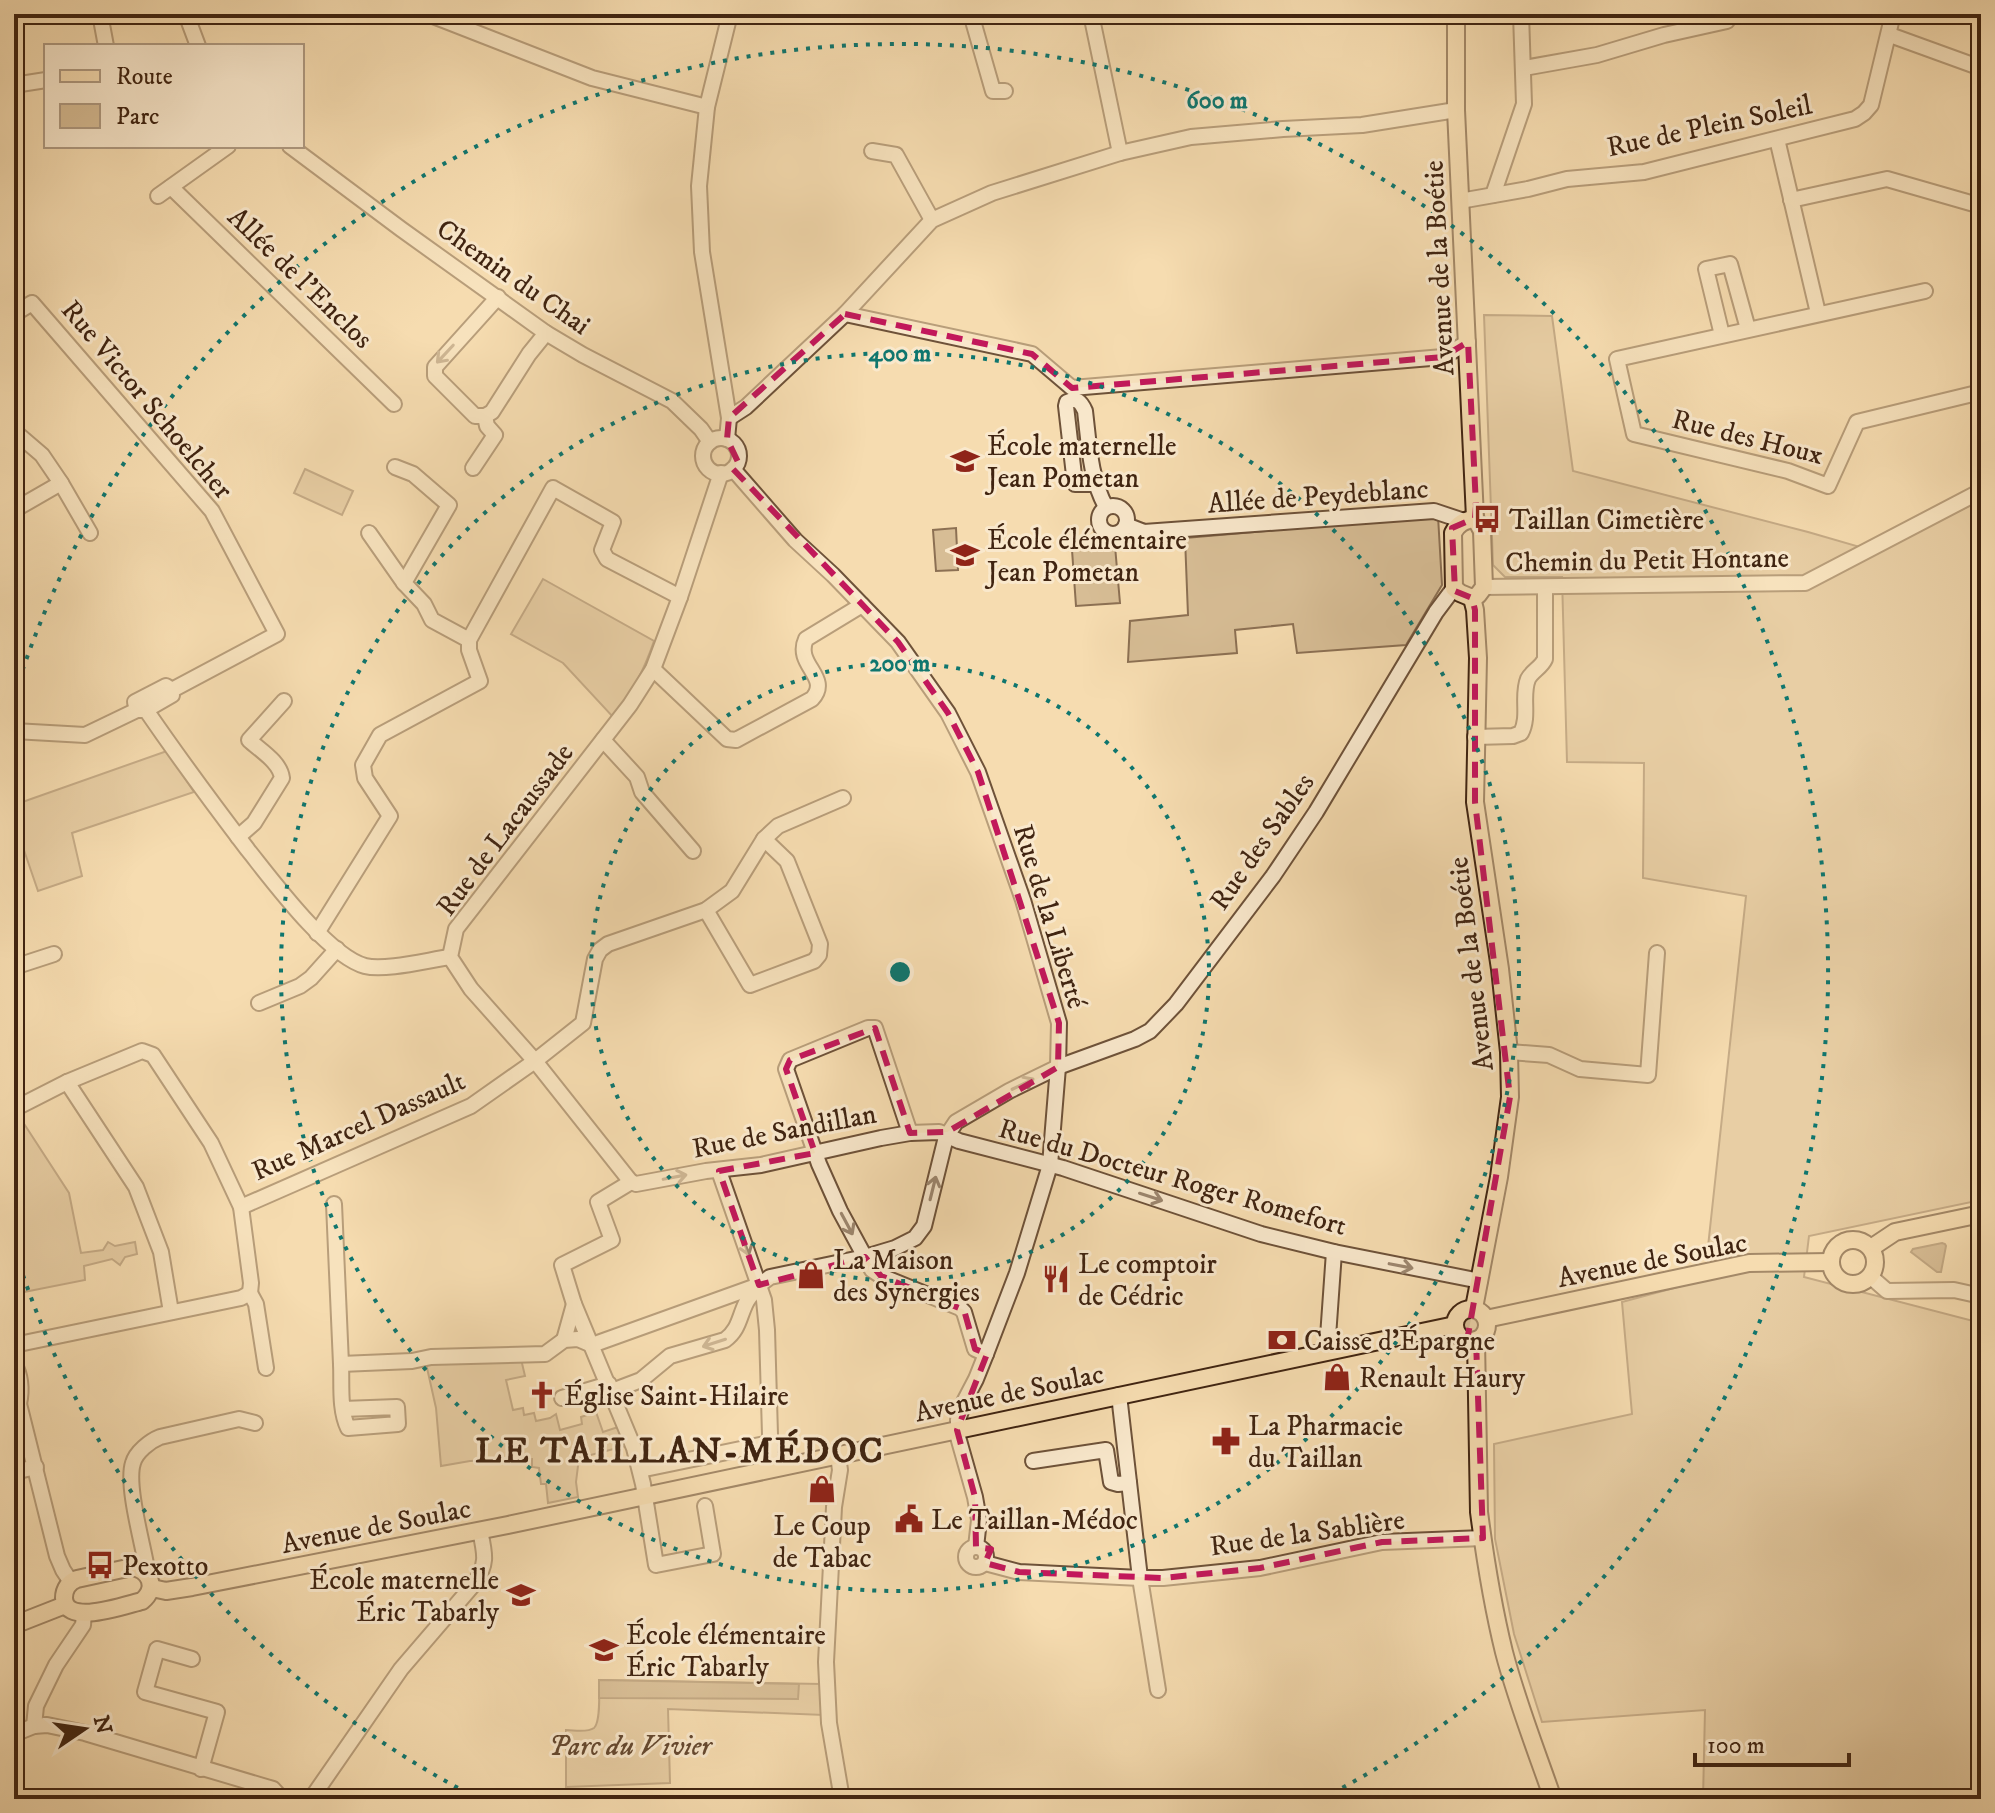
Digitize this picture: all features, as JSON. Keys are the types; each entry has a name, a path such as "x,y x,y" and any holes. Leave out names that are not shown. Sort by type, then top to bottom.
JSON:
{"main road":[{"name":"Avenue de la Boétie","path":"1456,14 1456,110 1468,342 1470,519 1482,531 1477,598 1475,802 1497,946 1509,1052 1510,1097 1480,1281 1480,1314"},
{"path":"1470,519 1456,526 1453,533 1454,588 1477,598"},
{"path":"1871,1248 1895,1232 1981,1214"},
{"path":"1856,1240 1871,1248 1876,1260 1871,1277 1862,1284 1854,1285 1836,1277 1830,1262 1840,1244 1856,1240"},
{"name":"Avenue de Soulac","path":"1480,1314 1749,1263 1830,1262"},
{"path":"1461,1311 1480,1314 1485,1332 1476,1340 1463,1339 1458,1335 1455,1325 1461,1311"},
{"name":"Avenue de Soulac","path":"84,1614 142,1601 150,1595 152,1588 166,1591 192,1587 480,1531 1455,1325"},
{"path":"1476,1340 1479,1512 1483,1538 1513,1683 1553,1799"},
{"path":"84,1614 70,1611 65,1605 63,1595 71,1582 132,1567 144,1571 152,1588"},
{"path":"14,1625 65,1605"}],"street":[{"path":"14,17 30,14"},
{"path":"100,14 106,44"},
{"path":"186,14 197,44"},
{"path":"428,14 592,78 707,107"},
{"path":"727,439 729,418 702,252 699,186 707,107 730,14"},
{"path":"971,14 993,91 1005,91"},
{"path":"1091,14 1120,153"},
{"name":"Rue de Plein Soleil","path":"1460,201 1567,179 1644,172 1855,119 1871,105 1893,14"},
{"path":"1493,195 1524,104 1526,15"},
{"path":"1524,68 1597,55 1727,21"},
{"path":"1890,35 1981,68"},
{"path":"14,85 44,80"},
{"path":"729,418 746,407 845,314 932,220 992,193 1120,153 1191,137 1362,125 1456,110"},
{"path":"1777,139 1818,313"},
{"name":"Allée de l'Enclos","path":"225,148 165,192 394,404"},
{"name":"Chemin du Chai","path":"293,148 546,333 672,401 710,442"},
{"path":"872,151 896,155 932,220"},
{"path":"1791,200 1887,179 1981,206"},
{"path":"1748,329 1730,264 1706,269 1722,335 1925,291"},
{"path":"498,297 437,362 434,371 435,376 475,416 492,412 546,333"},
{"name":"Rue Victor Schoelcher","path":"14,314 32,303 212,511 277,634 172,690 172,695 142,710"},
{"path":"845,314 1032,354 1072,388 1443,357 1468,342"},
{"name":"Rue des Houx","path":"1722,335 1617,359 1634,434 1788,471 1828,486 1857,422 1981,392"},
{"name":"Allée de Peydeblanc","path":"1096,484 1069,486 1067,402 1081,402 1085,411 1096,484 1106,507"},
{"path":"473,468 495,435 487,426 485,416"},
{"path":"14,431 42,455 90,533"},
{"path":"727,439 736,447 738,460 727,471 713,472 704,462 703,452 710,442 727,439"},
{"path":"395,467 413,474 449,505 404,583"},
{"name":"Rue de Lacaussade","path":"631,1182 535,1061 471,989 450,957 456,929 630,705 653,669 727,471"},
{"name":"Rue de la Liberté","path":"727,471 898,642 948,713 978,772 1023,900 1059,1023 1050,1165 1017,1273 964,1402 957,1430"},
{"path":"14,510 61,483"},
{"path":"317,933 390,816 365,778 363,765 380,735 480,681 469,650 469,640 553,488 613,522 602,550 607,559 680,597"},
{"name":"Chemin du Petit Hontane","path":"1477,598 1545,587 1805,583 1981,491"},
{"name":"Allée de Peydeblanc","path":"1117,506 1124,510 1128,519 1126,525 1123,531 1110,535 1099,525 1100,515 1106,507 1117,506"},
{"name":"Allée de Peydeblanc","path":"1126,525 1144,532 1434,511 1470,519"},
{"path":"369,533 404,583 424,604 432,620 469,640"},
{"path":"1475,737 1513,736 1521,733 1526,724 1526,682 1545,659 1545,587"},
{"name":"Rue des Sables","path":"946,1137 956,1122 1009,1091 1058,1067 1150,1031 1176,1004 1273,876 1316,812 1436,612 1454,588"},
{"path":"653,669 727,739 736,740 816,695 818,683 803,653 806,639 862,605"},
{"path":"238,837 254,823 282,778 278,766 249,740 284,701"},
{"path":"14,731 85,735 142,710 277,887 317,933 363,966 377,967 450,957"},
{"path":"603,740 637,777 642,792 693,851"},
{"path":"764,839 787,861 820,944 819,955 814,961 750,985 706,910 732,891 764,839 778,826 843,798"},
{"name":"Rue Marcel Dassault","path":"241,1207 471,1106 583,1023 595,959 600,950 608,944 706,910"},
{"path":"259,1003 300,986 337,949"},
{"path":"1509,1052 1549,1055 1580,1069 1648,1075 1657,953"},
{"path":"14,967 54,954"},
{"path":"910,1133 875,1028 868,1028 790,1060 786,1069 815,1153 840,1211 872,1270 960,1308 975,1349 986,1354"},
{"path":"14,1109 67,1082 142,1051 153,1055 211,1143 241,1207 250,1293 256,1304 266,1368"},
{"path":"67,1082 136,1187 161,1252 171,1312"},
{"name":"Rue de Sandillan","path":"631,1182 636,1184 761,1165 910,1133 939,1132 946,1137"},
{"path":"341,1364 412,1361 431,1357 545,1354 564,1340 578,1339 592,1345 759,1285 770,1277 865,1257 906,1243 915,1238 924,1226 946,1137"},
{"name":"Rue du Docteur Roger Romefort","path":"946,1137 1050,1165 1261,1234 1480,1281"},
{"path":"719,1171 764,1300 771,1470"},
{"path":"631,1182 598,1202 612,1240 562,1265 574,1304 634,1448 656,1565 713,1554 705,1506"},
{"path":"334,1204 343,1409"},
{"path":"1327,1351 1334,1252"},
{"path":"1871,1277 1887,1291 1954,1290 1981,1296"},
{"path":"562,1398 641,1380 670,1356 725,1340 737,1329 747,1302 759,1285"},
{"path":"14,1345 241,1298 250,1293"},
{"path":"564,1340 574,1304"},
{"path":"14,1363 22,1390 16,1401 36,1467 55,1550 71,1582"},
{"path":"1119,1395 1140,1578 1158,1690"},
{"path":"144,1571 146,1564 132,1491 133,1462 149,1442 160,1437 239,1419 255,1423"},
{"name":"Rue de la Sablière","path":"957,1430 979,1520 976,1547 986,1552 985,1563 1019,1572 1163,1578 1260,1568 1382,1542 1483,1538"},
{"path":"640,1470 770,1443"},
{"path":"1033,1461 1106,1450 1111,1482 1129,1483"},
{"path":"838,1456 840,1470 834,1507 826,1662 828,1710 842,1799"},
{"path":"14,1472 36,1467"},
{"path":"311,1799 401,1669 482,1572 484,1553 480,1531"},
{"path":"34,1726 36,1706 56,1665 83,1625 84,1614"},
{"path":"192,1659 157,1649 145,1692 217,1712 201,1769"},
{"path":"14,1734 34,1726 47,1725 85,1733 273,1789 282,1799"}],"highlighted area":[{"path":"845,314 1032,354 1072,388 1443,357 1468,342 1476,506 1475,518 1452,528 1455,591 1472,598 1475,610 1475,802 1510,1097 1467,1341 1476,1340 1483,1538 1382,1542 1260,1568 1163,1578 1019,1572 985,1563 991,1549 976,1547 975,1497 957,1430 987,1354 975,1349 964,1310 881,1276 865,1257 759,1285 719,1171 815,1153 786,1069 790,1060 875,1028 910,1133 947,1132 1058,1067 1059,1023 978,772 948,713 898,642 733,469 738,462 727,439 729,418"}],"green space":[{"path":"1484,315 1552,316 1573,471 1860,547 1866,558 1981,500 1981,1200 1809,1236 1804,1277 1981,1323 1981,1799 1703,1799 1705,1710 1542,1722 1514,1634 1495,1539 1494,1444 1632,1414 1622,1302 1711,1278 1707,1256 1746,896 1643,878 1644,763 1567,762 1562,577 1505,577 1493,565"},
{"path":"305,469 353,491 342,515 294,493"},
{"path":"1438,516 1442,585 1406,645 1297,653 1293,624 1235,630 1237,653 1128,662 1130,621 1188,615 1185,538"},
{"path":"956,528 958,570 936,571 933,530"},
{"path":"1115,546 1120,603 1076,606 1072,550"},
{"path":"543,579 654,641 637,681 613,717 563,663 511,634"},
{"path":"167,751 194,792 72,833 82,876 38,891 15,824 14,805"},
{"path":"19,1116 69,1193 81,1253 103,1250 108,1242 115,1246 135,1242 137,1254 125,1257 120,1265 112,1259 84,1266 85,1280 14,1294 14,1119"},
{"path":"1471,1312 1479,1316 1483,1324 1479,1332 1471,1336 1463,1332 1459,1324 1463,1316"},
{"path":"425,1359 521,1359 525,1376 506,1380 513,1410 523,1408 524,1415 534,1413 536,1421 556,1414 560,1430 582,1424 581,1417 596,1412 603,1432 618,1427 625,1446 579,1458 578,1497 548,1503 546,1484 541,1484 539,1468 532,1467 532,1459 470,1461 441,1466 436,1408"},
{"name":"Parc du Vivier","path":"599,1680 822,1684 824,1715 668,1709 670,1783 566,1787 566,1730 591,1730 596,1725"}],"shaded area":[{"path":"1942,1243 1946,1246 1941,1272 1911,1252 1913,1249"},
{"path":"599,1680 799,1684 798,1699 599,1698"}],"place":[{"name":"École maternelle Jean Pometan","path":"965,461"},
{"name":"Taillan Cimetière","path":"1487,519"},
{"name":"École élémentaire Jean Pometan","path":"965,555"},
{"name":"La Maison des Synergies","path":"811,1275"},
{"name":"Le comptoir de Cédric","path":"1056,1279"},
{"name":"Caisse d'Épargne","path":"1282,1340"},
{"name":"Renault Haury","path":"1337,1377"},
{"name":"Église Saint-Hilaire","path":"542,1395"},
{"name":"La Pharmacie du Taillan","path":"1226,1441"},
{"name":"Le Coup de Tabac","path":"822,1489"},
{"name":"Le Taillan-Médoc","path":"909,1519"},
{"name":"Pexotto","path":"100,1565"},
{"name":"École maternelle Éric Tabarly","path":"521,1595"},
{"name":"École élémentaire Éric Tabarly","path":"604,1650"}],"district":[{"name":"LE TAILLAN-MÉDOC","path":"680,1449"}]}
